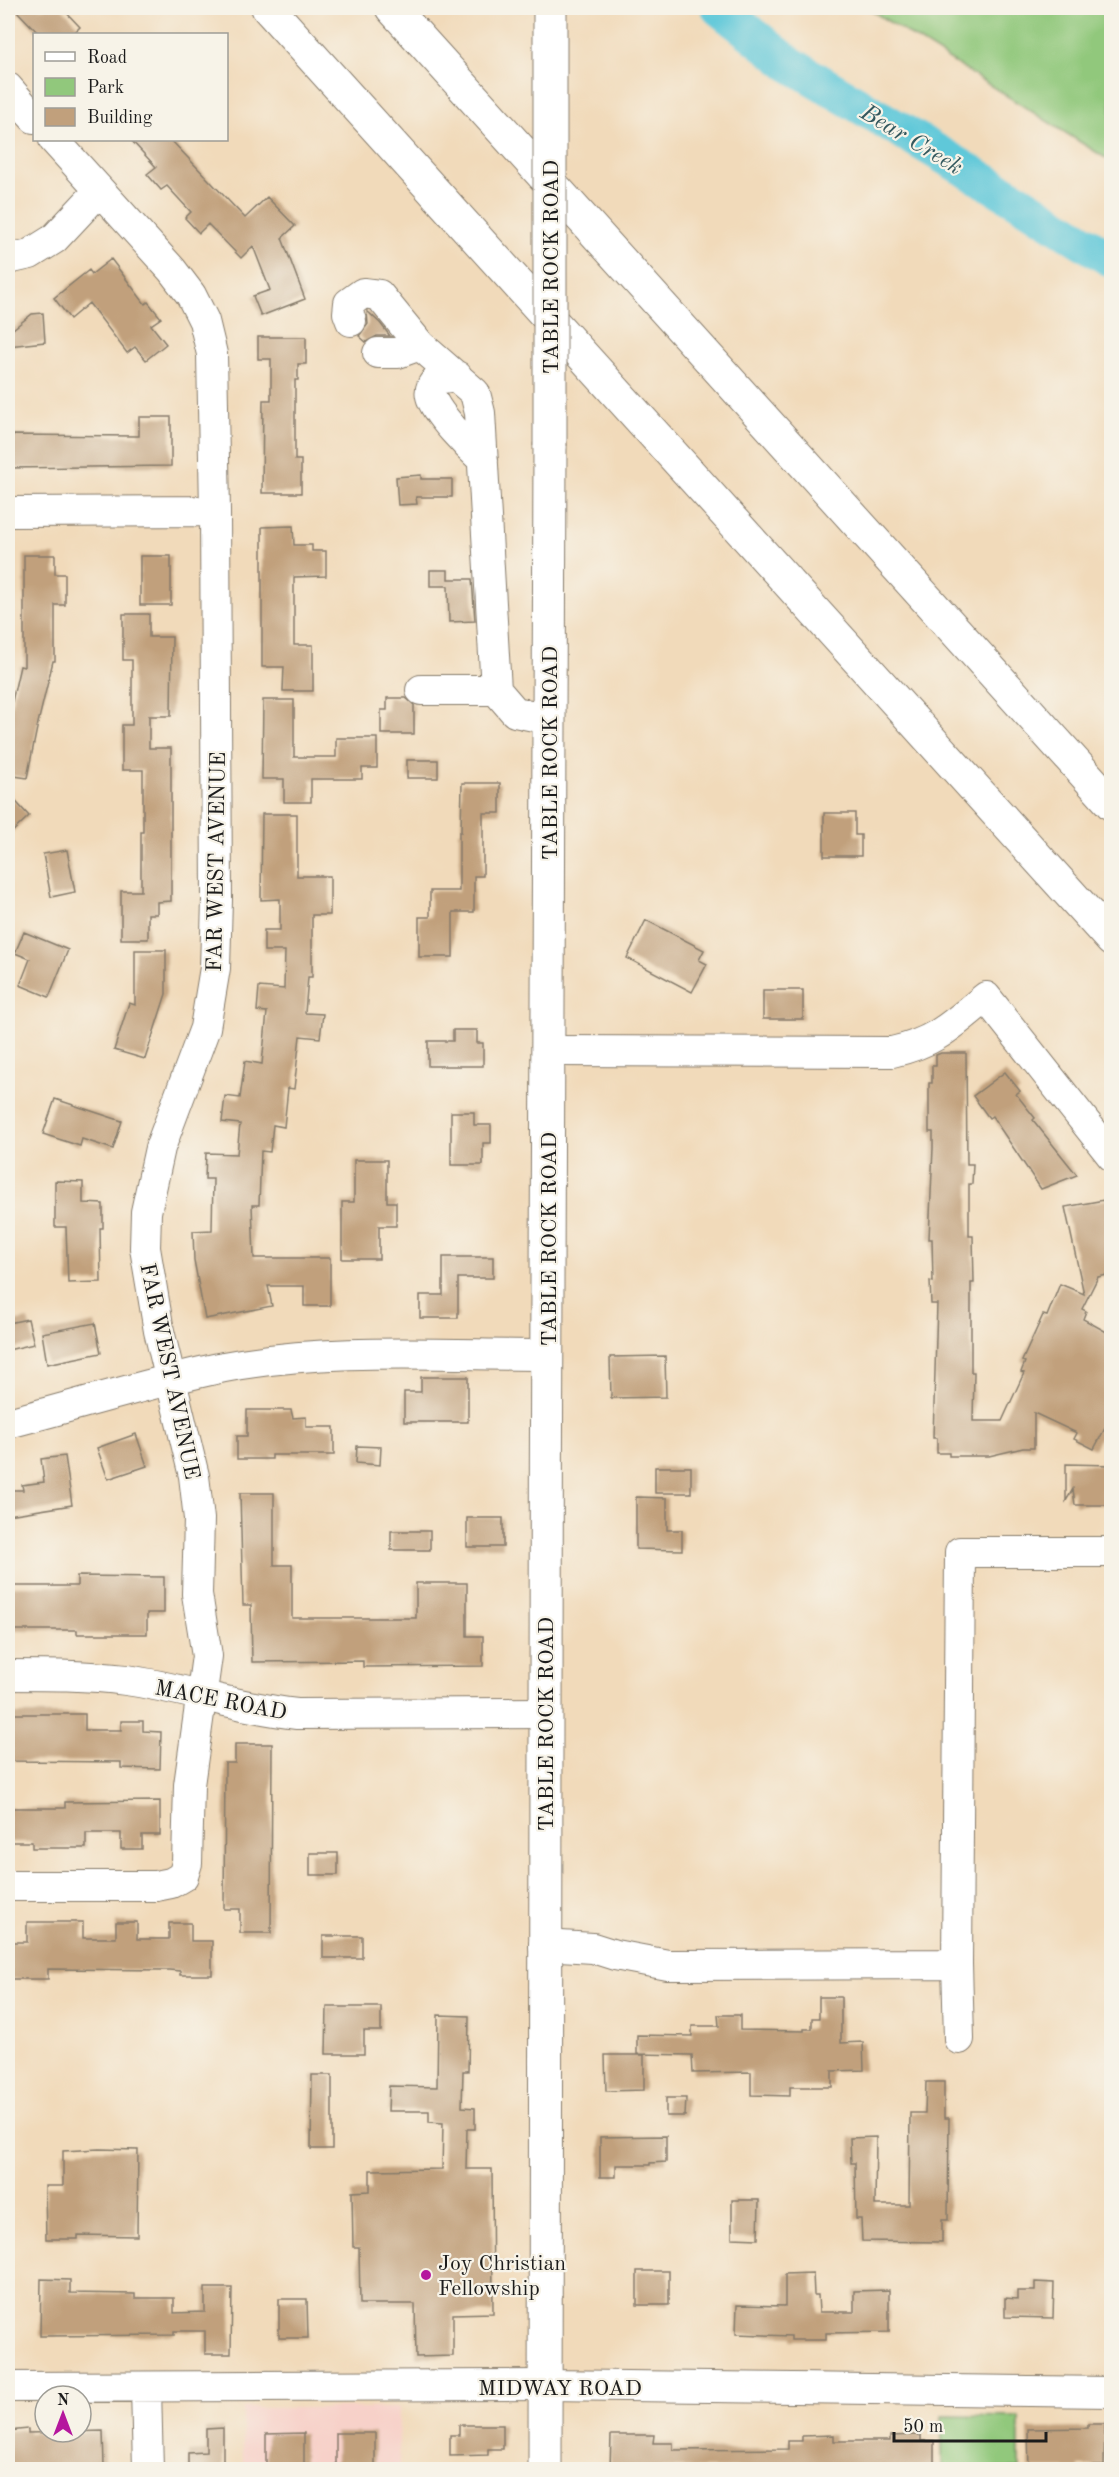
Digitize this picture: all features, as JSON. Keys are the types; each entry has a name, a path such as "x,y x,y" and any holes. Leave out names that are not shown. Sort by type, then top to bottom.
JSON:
{"main road":[{"path":"268,8 1112,940"},
{"path":"392,8 1112,804"},
{"name":"TABLE ROCK ROAD","path":"545,2469 544,1713 548,1355 550,8"}],"street":[{"path":"8,88 33,117"},
{"name":"FAR WEST AVENUE","path":"8,1886 156,1886 171,1883 183,1876 187,1863 189,1785 207,1656 197,1594 199,1519 194,1476 159,1331 146,1248 146,1212 160,1148 205,1028 215,968 218,900 212,354 204,321 191,295 172,270 55,141"},
{"path":"8,259 30,254 54,239 99,191"},
{"path":"351,321 348,314 350,303 363,293 379,295 420,345 475,393 480,412 496,690 515,712 549,720"},
{"path":"378,353 398,353 420,345"},
{"path":"8,512 215,511"},
{"path":"421,690 496,690"},
{"path":"548,1051 892,1052 918,1046 941,1034 986,997 1112,1156"},
{"path":"8,1423 225,1367 340,1355 548,1355"},
{"path":"959,2039 957,1964 960,1552 1112,1552"},
{"name":"MACE ROAD","path":"8,1675 84,1676 128,1680 262,1710 297,1714 544,1713"},
{"path":"544,1945 593,1948 615,1955 669,1965 957,1964"},
{"name":"MIDWAY ROAD","path":"8,2387 545,2385 1112,2392"},
{"path":"146,2387 148,2469"}],"shaded area":[{"path":"243,2408 399,2408 399,2469 243,2470"}],"green space":[{"path":"867,8 1111,8 1111,161 1104,157"},
{"path":"942,2416 1019,2417 1019,2469 942,2469"}],"building":[{"path":"14,8 62,8 80,27 74,33 38,33"},
{"path":"132,141 172,141 245,218 267,197 295,226 282,238 305,299 261,316 253,296 270,290 253,246 241,258 208,224 199,233 185,218 191,212 167,186 161,190 147,174 156,167"},
{"path":"111,259 145,304 148,302 161,318 151,325 166,344 146,360 135,347 127,353 89,303 70,319 54,298 89,270 92,274"},
{"path":"367,311 390,336 377,336 366,342 359,336 368,324"},
{"path":"43,313 45,342 8,346 8,333 32,314"},
{"path":"258,337 306,337 306,364 298,364 298,380 295,380 295,460 301,460 301,493 262,493 263,400 271,400 271,359 258,359"},
{"path":"139,417 171,417 171,466 8,468 8,435 139,436"},
{"path":"421,475 421,479 452,479 452,497 416,497 417,504 398,505 396,477"},
{"path":"293,526 294,545 312,545 312,551 326,551 326,576 294,577 294,645 313,645 313,691 283,691 284,667 262,667 262,527"},
{"path":"24,555 55,555 55,574 65,574 65,605 55,605 55,661 53,661 38,723 27,778 8,775 8,719 20,666 24,667"},
{"path":"140,556 171,556 171,605 140,605"},
{"path":"430,570 448,570 448,579 472,579 475,621 449,622 448,586 430,586"},
{"path":"123,614 149,614 149,637 172,637 171,716 149,716 149,748 171,748 171,901 157,902 157,914 148,914 148,939 121,939 121,891 141,891 141,832 143,832 143,770 122,770 122,725 132,725 132,660 123,660"},
{"path":"387,698 406,698 414,705 414,734 381,734 381,710 387,710"},
{"path":"263,700 294,700 294,757 336,757 336,738 377,738 377,768 362,768 362,779 311,779 311,802 284,802 284,779 262,779"},
{"path":"407,760 438,760 438,778 407,778"},
{"path":"462,783 500,783 500,813 483,813 483,876 474,876 474,912 453,912 453,957 419,957 419,917 430,917 430,891 459,891"},
{"path":"8,793 29,816 8,836"},
{"path":"824,813 855,813 855,835 861,835 861,856 824,856"},
{"path":"262,814 297,814 297,876 330,876 330,915 312,915 312,977 308,977 305,1013 323,1014 320,1038 300,1036 294,1089 288,1088 284,1127 273,1125 270,1152 261,1151 259,1205 252,1205 254,1258 330,1258 330,1306 304,1306 304,1286 268,1286 272,1306 205,1319 194,1260 193,1231 212,1230 213,1179 205,1179 206,1153 237,1154 240,1124 222,1122 225,1096 240,1098 245,1061 262,1064 267,1012 257,1011 259,987 284,989 285,951 264,951 264,930 280,930 280,899 261,900"},
{"path":"67,850 75,892 51,897 43,854"},
{"path":"646,920 704,950 699,960 707,964 692,992 627,958"},
{"path":"24,932 68,950 49,997 20,985 30,959 15,953"},
{"path":"135,950 166,950 166,994 145,1059 114,1050 129,1003 135,1005"},
{"path":"763,990 803,990 803,1019 763,1019"},
{"path":"453,1030 477,1030 477,1043 483,1043 483,1066 428,1066 428,1041 453,1041"},
{"path":"966,1053 967,1164 973,1164 972,1184 969,1184 969,1236 973,1236 971,1372 974,1372 973,1421 1002,1421 1024,1373 1021,1372 1025,1362 1022,1361 1043,1315 1047,1316 1060,1284 1084,1294 1065,1207 1110,1199 1112,1274 1098,1277 1082,1309 1086,1311 1083,1319 1112,1335 1112,1415 1094,1449 1074,1439 1077,1433 1034,1413 1034,1448 1023,1448 989,1456 949,1456 949,1453 937,1453 937,1438 933,1438 937,1304 931,1304 930,1281 933,1282 932,1239 929,1239 933,1132 929,1132 929,1083 932,1083 932,1066 936,1066 936,1055"},
{"path":"1005,1072 1020,1091 1016,1094 1035,1118 1033,1120 1077,1175 1041,1189 992,1116 989,1118 973,1096"},
{"path":"55,1099 122,1121 113,1149 82,1139 80,1146 43,1134"},
{"path":"451,1112 474,1112 474,1125 491,1125 491,1143 483,1143 483,1165 451,1165"},
{"path":"354,1160 387,1160 387,1202 396,1202 396,1226 379,1226 379,1259 342,1259 342,1202 354,1202"},
{"path":"55,1181 83,1182 83,1203 103,1204 103,1228 100,1228 101,1282 68,1283 66,1227 55,1227"},
{"path":"443,1257 493,1257 493,1278 458,1278 458,1318 420,1318 420,1295 443,1295"},
{"path":"28,1319 34,1344 8,1350 8,1323"},
{"path":"95,1323 101,1353 47,1364 42,1333"},
{"path":"665,1356 666,1397 611,1398 610,1357"},
{"path":"421,1377 468,1377 468,1422 404,1422 404,1392 421,1392"},
{"path":"247,1410 291,1410 293,1418 306,1417 306,1427 334,1427 334,1455 272,1455 272,1459 237,1459 237,1436 247,1436"},
{"path":"136,1434 147,1466 108,1479 97,1448"},
{"path":"357,1446 381,1447 380,1465 356,1463"},
{"path":"65,1456 72,1505 8,1515 8,1490 23,1490 22,1485 44,1482 41,1459"},
{"path":"1066,1464 1112,1465 1112,1500 1107,1500 1107,1505 1075,1505 1073,1489 1066,1501"},
{"path":"655,1467 691,1467 691,1493 655,1493"},
{"path":"240,1493 274,1493 274,1565 292,1565 292,1618 416,1618 416,1583 467,1583 467,1636 483,1636 483,1666 363,1667 363,1661 252,1662 251,1605 243,1605"},
{"path":"636,1497 667,1498 667,1530 682,1530 682,1550 636,1549"},
{"path":"467,1518 503,1518 503,1547 467,1547"},
{"path":"391,1531 430,1531 430,1550 391,1550"},
{"path":"77,1576 164,1577 164,1613 147,1613 147,1634 77,1634 77,1630 8,1630 8,1586 77,1586"},
{"path":"8,1714 85,1714 85,1730 121,1730 121,1721 143,1721 143,1731 161,1732 160,1769 121,1768 121,1762 8,1761"},
{"path":"235,1744 272,1744 271,1933 240,1933 240,1909 224,1909 225,1763 235,1763"},
{"path":"160,1801 160,1835 142,1835 142,1849 121,1849 121,1833 86,1833 86,1848 32,1848 32,1842 8,1842 8,1808 65,1808 65,1802"},
{"path":"310,1853 338,1853 338,1875 310,1875"},
{"path":"27,1922 83,1922 83,1938 116,1938 116,1922 137,1922 137,1939 169,1939 169,1923 191,1923 191,1941 212,1941 212,1975 180,1975 180,1971 169,1970 48,1969 48,1979 8,1979 8,1942 27,1942"},
{"path":"323,1936 362,1936 362,1958 323,1958"},
{"path":"819,1997 841,1997 841,2043 863,2042 864,2070 832,2071 832,2087 790,2087 790,2096 751,2095 751,2072 693,2073 692,2055 637,2054 637,2035 692,2036 692,2026 719,2026 718,2015 740,2015 740,2030 804,2031 804,2029 812,2029 812,2018 819,2018"},
{"path":"327,2007 381,2007 381,2031 364,2031 364,2054 326,2054"},
{"name":"Joy Christian Fellowship","path":"438,2015 469,2016 468,2071 463,2071 462,2107 475,2108 475,2129 467,2129 466,2169 492,2169 493,2313 453,2314 453,2356 416,2357 415,2304 360,2304 359,2247 353,2247 352,2192 370,2191 370,2170 442,2169 443,2123 429,2122 429,2111 388,2111 389,2086 437,2087"},
{"path":"605,2055 644,2055 644,2090 606,2091"},
{"path":"312,2075 332,2075 332,2149 311,2149"},
{"path":"926,2082 944,2082 944,2118 949,2118 948,2220 942,2220 942,2242 862,2241 861,2219 856,2219 855,2163 851,2163 850,2138 876,2137 875,2205 909,2205 910,2113 925,2113"},
{"path":"666,2098 686,2098 685,2116 666,2116"},
{"path":"666,2136 666,2162 650,2163 650,2165 616,2165 616,2177 600,2177 600,2137"},
{"path":"138,2150 137,2236 78,2235 78,2239 46,2239 45,2186 63,2186 63,2151"},
{"path":"732,2200 759,2200 758,2239 732,2238"},
{"path":"637,2271 669,2271 669,2305 637,2305"},
{"path":"813,2273 814,2295 818,2295 819,2312 854,2312 854,2291 889,2290 889,2332 826,2333 826,2340 791,2340 791,2336 736,2334 737,2305 785,2306 785,2274"},
{"path":"41,2279 70,2280 70,2293 135,2294 135,2298 174,2298 174,2313 205,2312 205,2288 232,2288 231,2354 205,2354 205,2331 174,2331 174,2335 40,2336"},
{"path":"1035,2282 1054,2283 1053,2318 1005,2317 1005,2298 1017,2299 1017,2291 1035,2291"},
{"path":"279,2299 307,2299 308,2338 279,2338"},
{"path":"1088,2424 1105,2424 1104,2466 1079,2466 1079,2469 1029,2469 1028,2429 1088,2428"},
{"path":"459,2425 503,2425 503,2449 488,2449 488,2455 450,2456 450,2435 459,2435"},
{"path":"223,2428 223,2469 188,2469 188,2453 206,2452 206,2429"},
{"path":"28,2429 28,2433 33,2433 33,2444 93,2444 93,2431 103,2431 104,2466 41,2467 41,2465 8,2468 8,2431"},
{"path":"304,2433 304,2469 266,2469 266,2434"},
{"path":"336,2433 375,2433 375,2469 336,2469"},
{"path":"611,2435 654,2435 653,2443 673,2443 673,2450 788,2449 788,2441 802,2441 802,2436 834,2435 834,2441 890,2441 890,2436 921,2435 921,2441 934,2441 934,2469 610,2468"}],"waterway":[{"name":"Bear Creek","path":"719,8 790,64 1017,200 1112,260"}],"place":[{"name":"Joy Christian Fellowship","path":"426,2275"}]}
